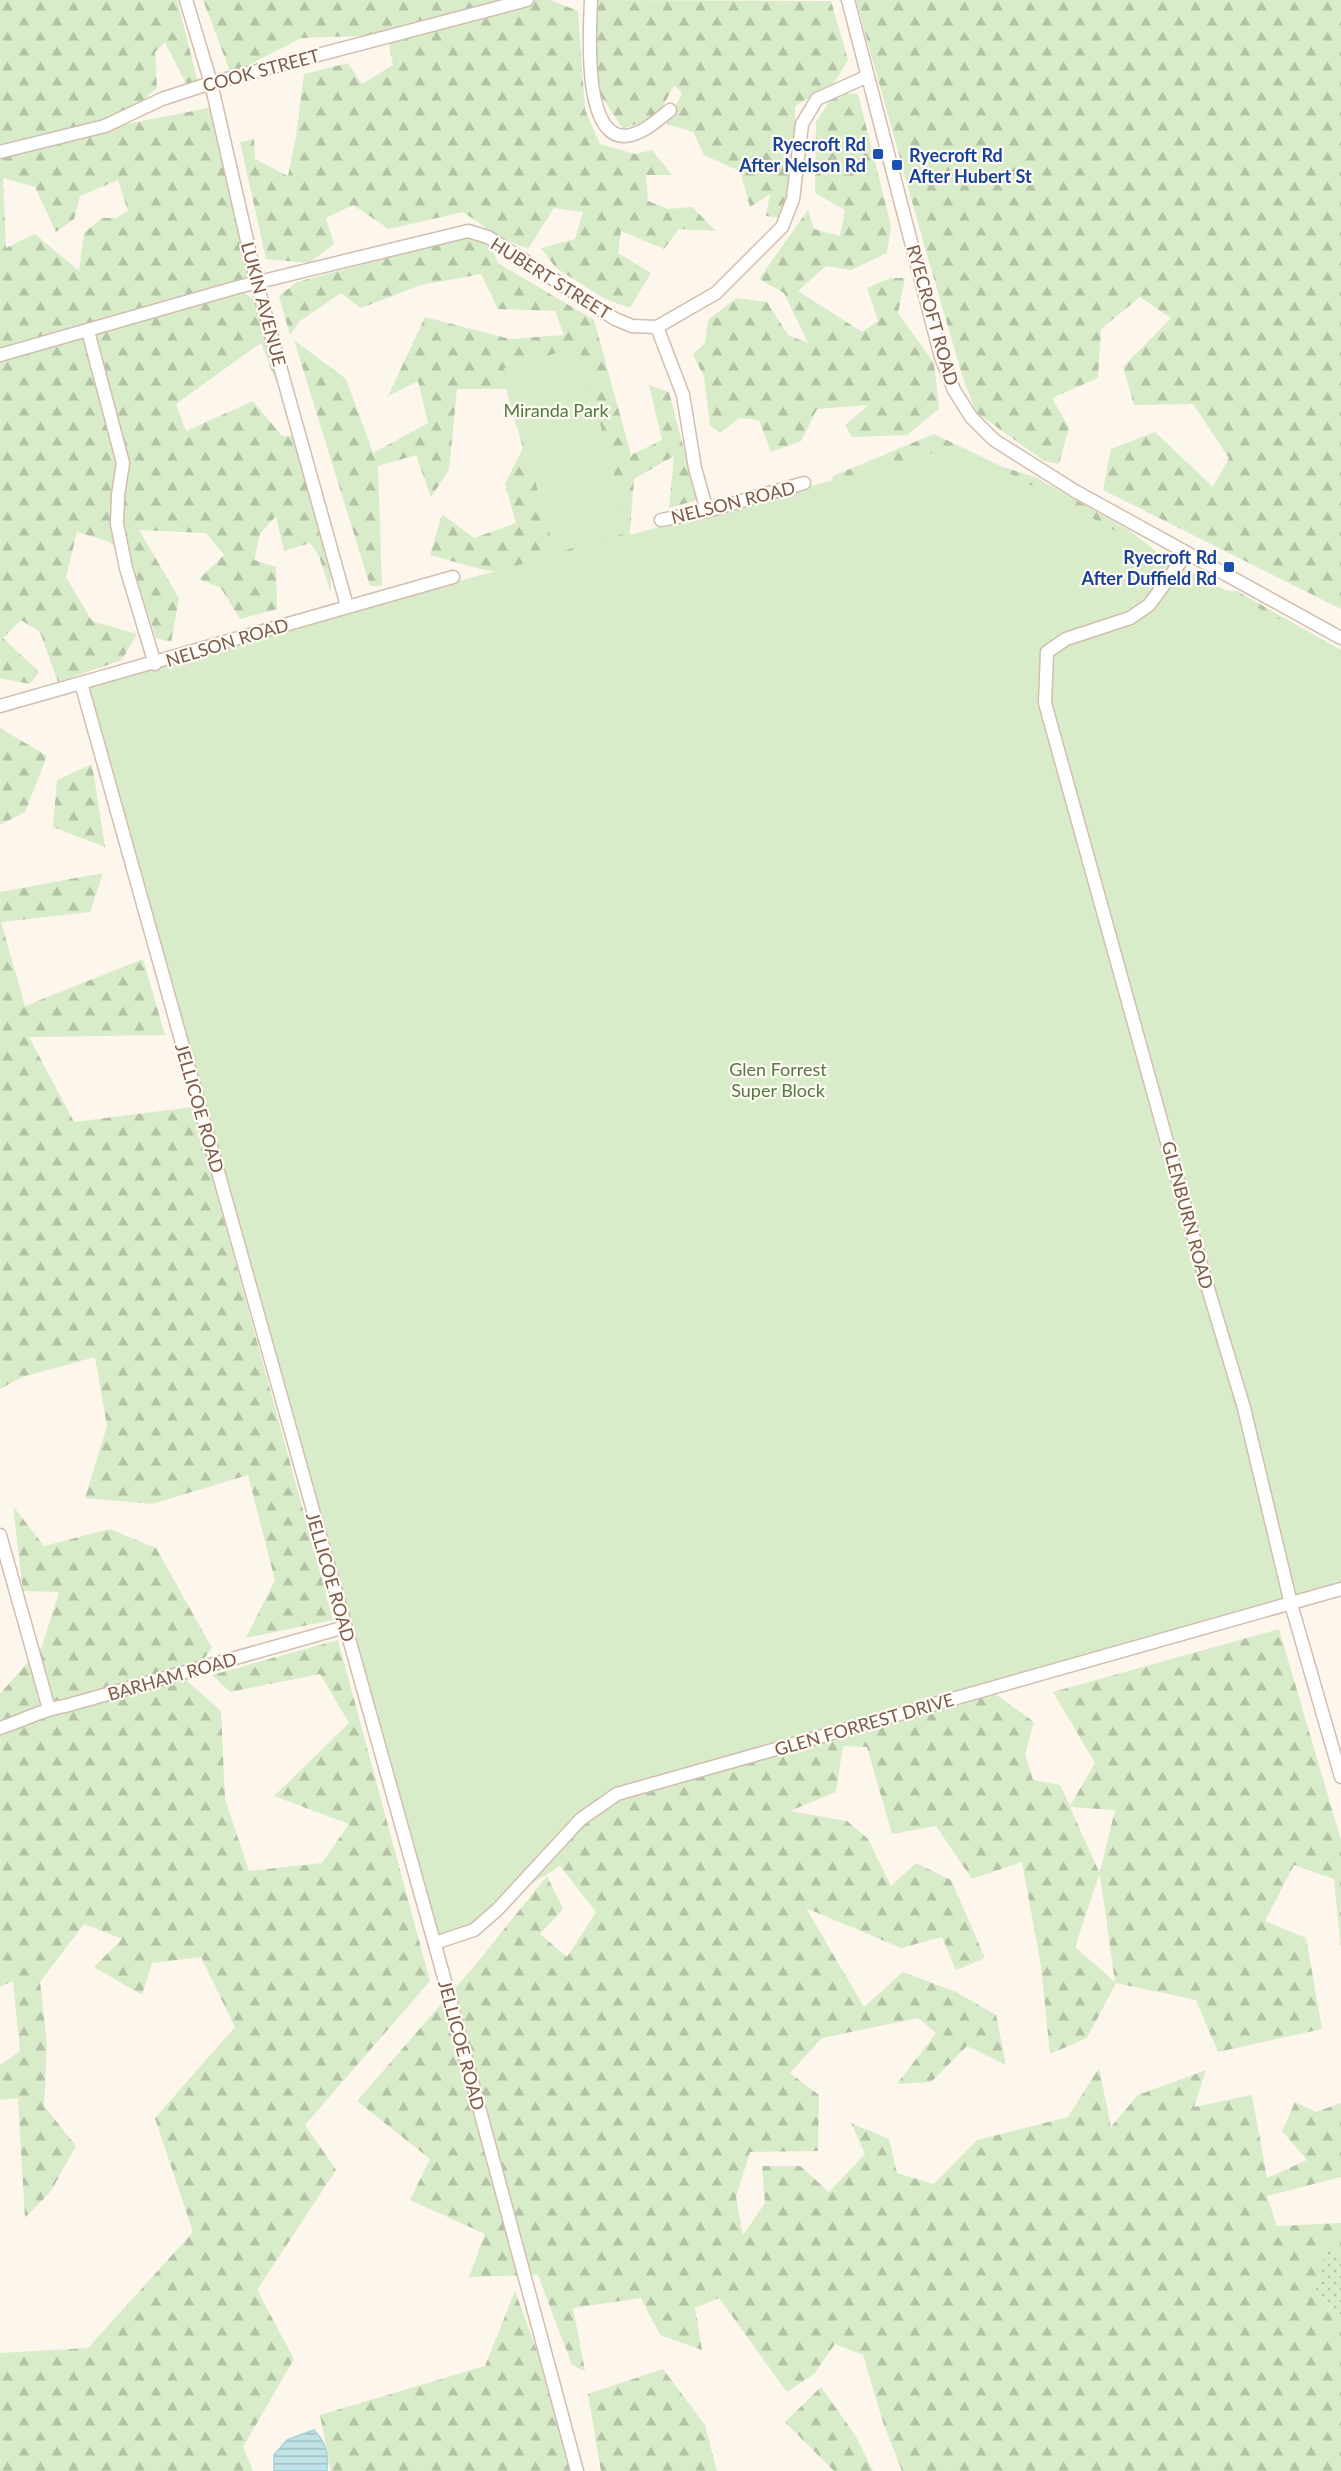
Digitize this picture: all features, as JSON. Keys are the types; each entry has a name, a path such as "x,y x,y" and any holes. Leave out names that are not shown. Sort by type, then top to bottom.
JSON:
{"street":[{"name":"LUKIN AVENUE","path":"186,0 211,83 257,284 347,606"},
{"name":"COOK STREET","path":"0,152 105,126 162,99 211,83 527,0"},
{"path":"591,0 591,84 602,122 614,134 630,135 647,127 670,110"},
{"name":"RYECROFT ROAD","path":"848,0 941,357 954,390 970,417 994,440 1075,491 1341,638"},
{"path":"707,511 695,468 683,395 657,327 716,293 782,227 793,199 802,124 817,99 868,76"},
{"name":"HUBERT STREET","path":"0,356 218,292 468,231 488,237 615,319 632,327 657,327"},
{"path":"88,331 123,463 118,495 117,524 126,568 155,664"},
{"name":"NELSON ROAD","path":"661,520 707,511 804,483"},
{"name":"GLENBURN ROAD","path":"1187,553 1149,605 1130,618 1066,639 1047,652 1045,703 1204,1275 1244,1408 1292,1604 1341,1777"},
{"name":"NELSON ROAD","path":"0,706 155,664 347,606 453,577"},
{"name":"JELLICOE ROAD","path":"81,683 435,1943 577,2471"},
{"path":"0,1535 49,1709"},
{"name":"GLEN FORREST DRIVE","path":"435,1943 474,1930 498,1909 581,1819 617,1794 1341,1589"},
{"name":"BARHAM ROAD","path":"0,1728 49,1709 345,1627"}],"green space":[{"path":"0,0 177,0 200,90 185,82 165,42 155,52 157,88 111,127 214,107 255,273 235,286 263,306 284,402 261,343 176,404 186,431 253,401 282,436 301,436 331,556 331,593 319,556 310,543 284,551 276,516 260,534 254,560 276,567 277,609 240,619 221,588 199,579 224,555 206,533 139,530 179,598 171,642 156,638 133,569 110,542 77,532 66,577 92,621 137,634 122,660 58,682 40,632 21,620 3,638 39,672 30,684 0,678","holes":["3,178 35,187 56,232 74,219 80,196 118,180 128,211 116,218 102,218 84,233 79,271 35,234 6,248"]},
{"path":"203,0 550,0 578,11 585,110 600,144 635,154 652,150 672,175 646,175 648,201 668,209 692,207 716,231 679,229 664,249 621,231 618,253 651,273 630,308 605,299 556,268 541,248 575,239 583,212 554,208 528,249 500,237 463,212 389,229 353,205 326,218 334,244 309,263 266,259 240,142 254,139 255,159 288,176 296,137 304,74 348,63 362,84 393,65 387,35 301,38 231,74"},
{"path":"596,0 831,1 848,60 834,83 795,106 796,154 785,219 766,216 770,194 750,207 740,171 704,155 693,132 667,124 682,93 674,85 658,116 623,129 599,93"},
{"path":"856,0 1341,0 1341,609 1103,490 1111,449 1155,432 1213,487 1229,458 1193,404 1134,405 1123,367 1171,318 1140,297 1101,329 1098,378 1052,398 1069,428 1059,464 1044,461 976,412 963,378 925,248"},
{"path":"835,93 858,94 891,226 887,253 851,270 826,266 798,291 862,332 878,321 867,288 890,278 905,278 898,313 934,363 939,409 907,435 852,437 845,425 869,405 817,409 801,441 771,452 759,420 739,418 720,433 710,425 704,377 693,354 705,343 708,320 736,298 767,302 788,335 808,343 784,293 759,279 808,210 814,229 840,236 845,210 815,193 816,122"},
{"name":"Glen Forrest Super Block","path":"456,236 487,239 498,263 594,320 631,455 662,440 649,385 669,392 697,500 669,508 674,456 634,479 629,545 805,602 833,476 934,434 1003,467 1035,477 1129,530 1171,563 1177,589 1237,591 1341,650 1341,1581 980,1683 1034,1722 1025,1754 1033,1780 1060,1785 1070,1806 1095,1763 1053,1692 1279,1629 1341,1840 1341,1948 1334,1879 1294,1865 1265,1921 1306,1938 1322,2029 1218,2052 1196,2000 1116,1983 1087,2038 1050,2054 1041,1966 1022,1862 972,1879 936,1826 892,1834 867,1747 843,1746 836,1792 790,1811 847,1821 868,1839 891,1886 916,1863 951,1880 985,1958 956,1970 942,1937 901,1948 806,1908 864,2007 903,1972 956,1992 996,2015 1006,2065 967,2046 931,2082 897,2084 936,2033 918,2018 822,2038 790,2073 819,2095 818,2151 750,2152 736,2197 743,2235 765,2203 762,2166 800,2166 829,2192 865,2154 851,2123 889,2139 897,2173 934,2184 977,2140 1068,2117 1099,2068 1111,2127 1138,2095 1206,2070 1194,2107 1252,2095 1267,2178 1307,2160 1282,2131 1295,2102 1316,2112 1341,2103 1341,2177 1267,2196 1277,2226 1341,2223 1341,2256 1327,2246 1315,2292 1341,2316 1341,2471 902,2471 884,2425 863,2355 835,2344 814,2374 787,2392 719,2298 695,2308 702,2350 660,2335 641,2298 573,2308 585,2371 572,2365 538,2275 469,2277 485,2234 410,2200 430,2159 357,2101 476,1964 547,1876 563,1909 540,1934 567,1957 596,1912 560,1866 484,1914 547,580 480,569 430,555 442,514 474,538 516,523 505,484 523,448 506,389 457,389 449,470 431,497 416,455 378,466 382,586 370,586 294,340 346,379 373,453 428,423 418,381 388,396 425,317 510,339 564,335 555,311 498,309 481,274 421,285 361,308 341,293 300,321 290,335 279,296 297,282 391,257","holes":["1070,1807 1115,1810 1100,1872 1099,1872","1100,1875 1115,1982 1075,1947"]},
{"name":"Miranda Park","path":"579,347 630,532 555,553 504,368"},
{"name":"Glen Forrest Super Block","path":"959,446 1341,653 1341,1584 617,1794 595,1807 474,1930 435,1943 81,683"},
{"path":"0,728 47,756 25,812 0,825"},
{"path":"92,764 105,847 53,827 57,780"},
{"path":"103,873 90,912 1,922 25,1006 143,959 165,1035 29,1037 74,1122 193,1107 333,1620 246,1638 275,1580 248,1475 152,1504 85,1498 107,1426 95,1357 22,1377 0,1389 0,892"},
{"path":"13,1506 44,1546 110,1529 156,1548 212,1648 187,1681 221,1711 225,1799 249,1871 322,1863 349,1824 274,1796 349,1723 320,1674 230,1692 212,1675 338,1640 430,1981 305,2125 336,2170 257,2290 294,2359 243,2447 253,2471 0,2471 0,2353 88,2348 193,2232 155,2118 235,2027 201,1957 152,1963 142,1995 94,1967 122,1939 84,1924 40,1982 47,2044 44,2106 76,2146 51,2191 25,2218 18,2098 0,2100 0,2065 20,2051 13,1981 0,1987 0,1694 42,1646 59,1592 23,1591"},
{"path":"1327,2245 1341,2256 1341,2316 1315,2292"},
{"path":"515,2291 569,2439 578,2471 331,2471 320,2415 485,2366"},
{"path":"663,2369 705,2425 717,2471 601,2471 588,2394"},
{"path":"821,2387 855,2435 873,2471 834,2471 785,2422"}],"water":[{"path":"314,2430 326,2449 327,2471 274,2471 274,2455 287,2440"}],"place":[{"name":"Ryecroft Rd After Nelson Rd","path":"878,154"},
{"name":"Ryecroft Rd After Hubert St","path":"897,165"},
{"name":"Ryecroft Rd After Duffield Rd","path":"1229,567"}]}
